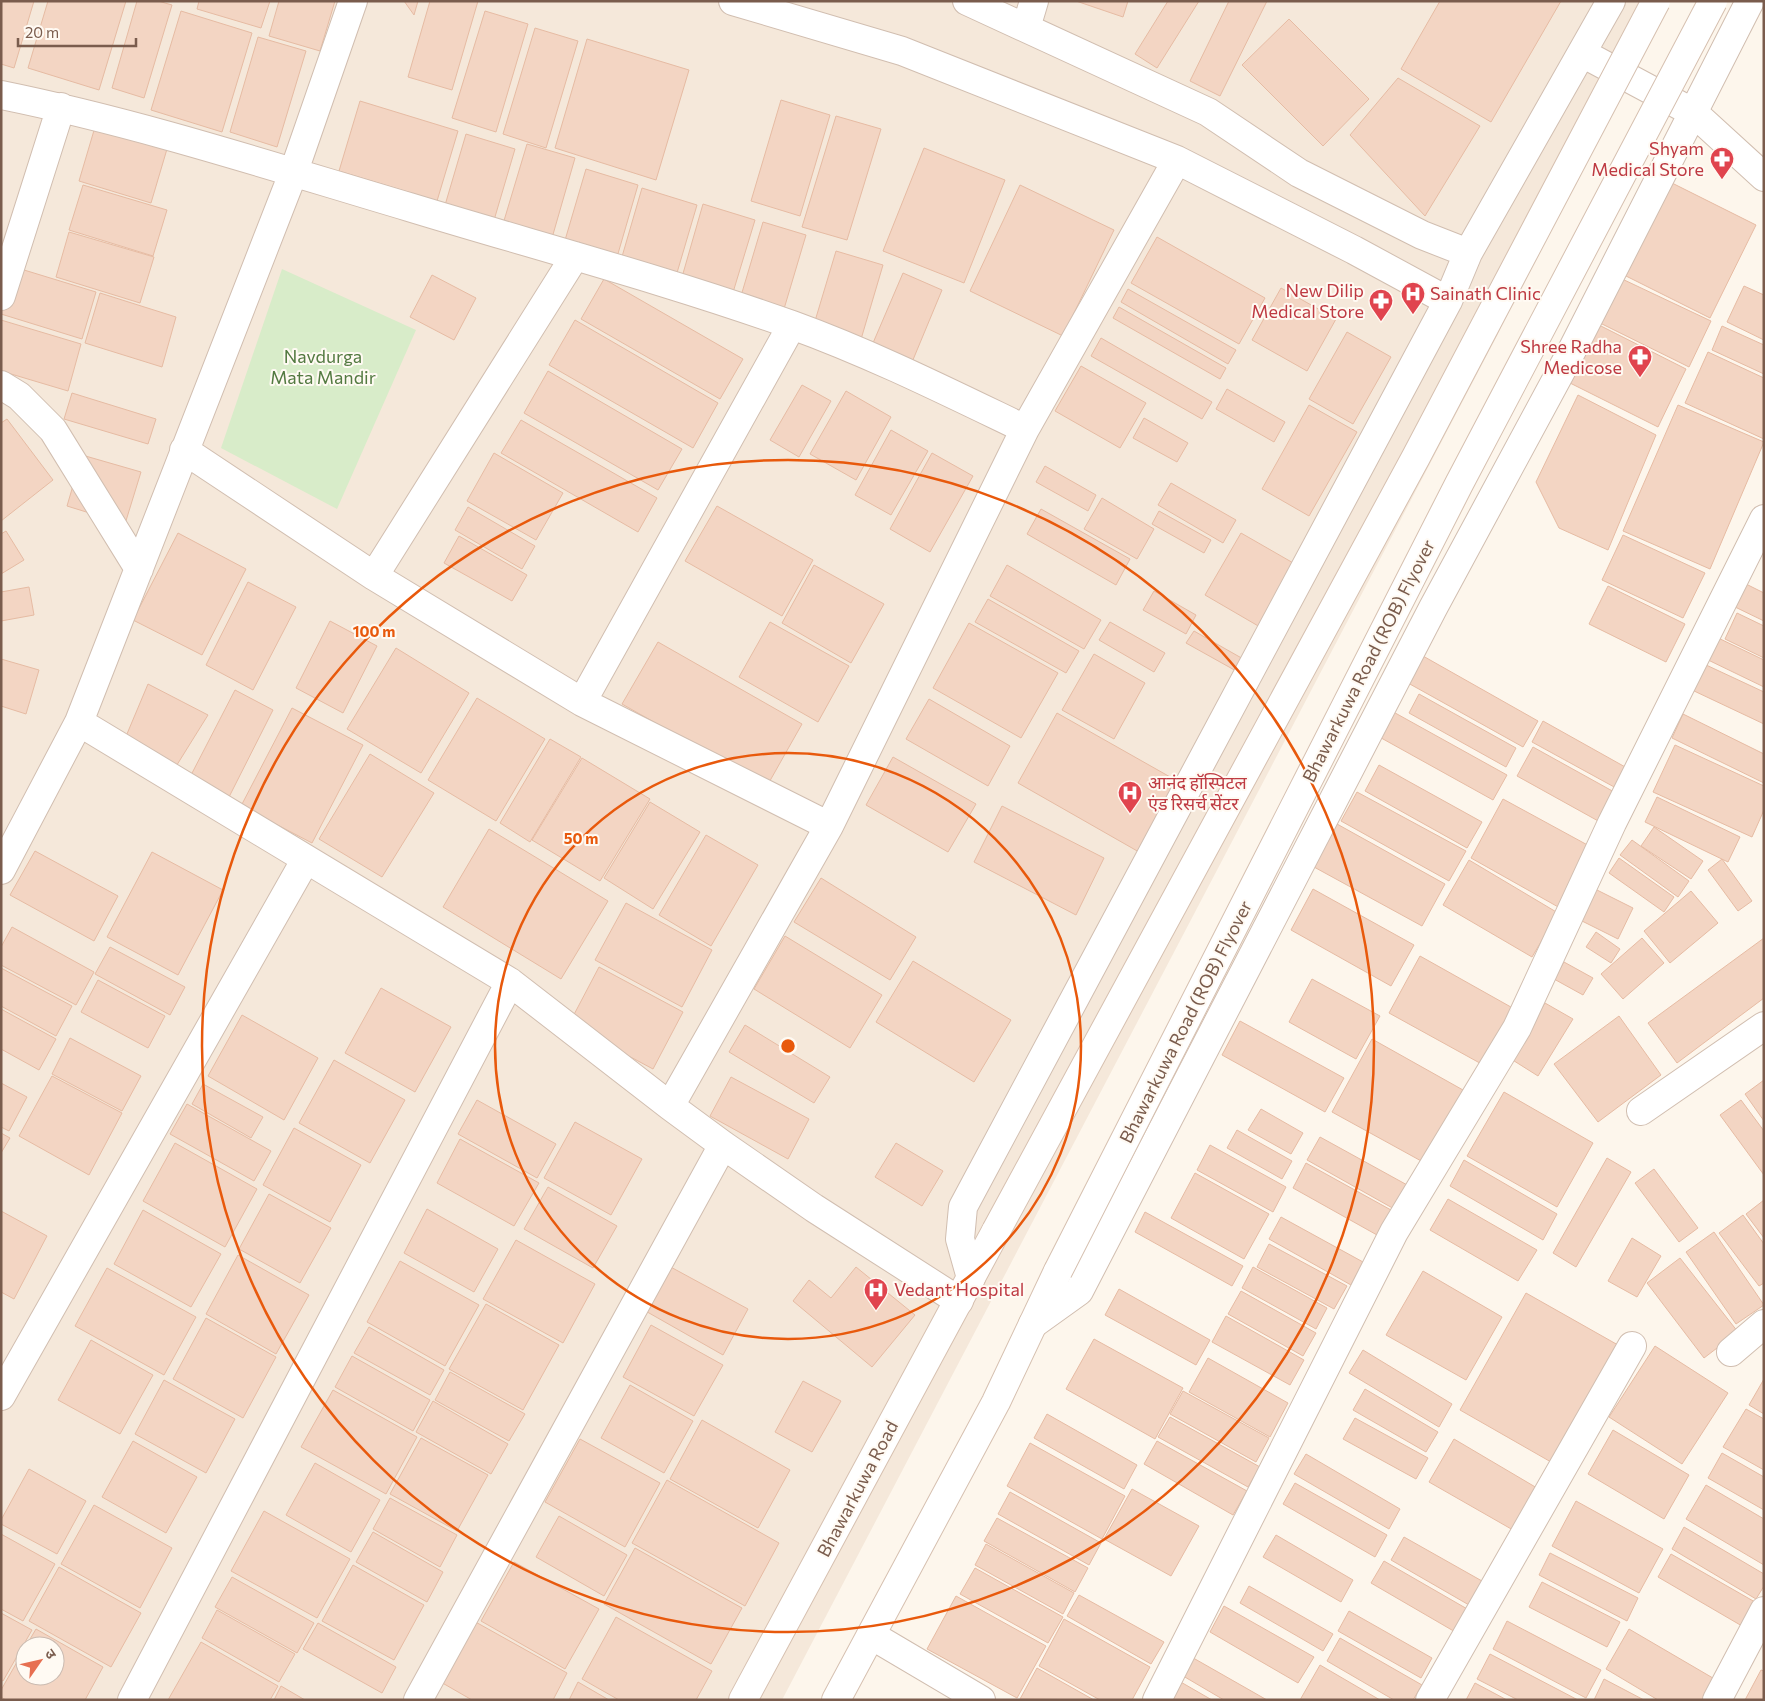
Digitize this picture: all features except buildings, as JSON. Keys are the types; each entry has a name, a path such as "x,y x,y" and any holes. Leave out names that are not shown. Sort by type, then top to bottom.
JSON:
{"street":[{"path":"1,870 79,722 294,172 353,1"},
{"path":"733,1 902,51 1176,160 1354,250 1448,301"},
{"path":"967,1 1208,112 1299,173 1422,235 1468,253"},
{"path":"1026,28 1034,1"},
{"path":"965,1289 960,1239 963,1207 1448,301 1468,253 1611,1"},
{"path":"965,1289 1416,457 1656,1"},
{"name":"Bhawarkuwa Road (ROB) Flyover","path":"1033,1324 1459,484 1713,1"},
{"path":"836,1700 996,1402 1033,1324 1079,1291 1401,668 1568,358 1750,1"},
{"path":"1582,53 1694,113 1764,176"},
{"path":"1,95 61,107 294,172 575,256 792,325 892,365 1025,429"},
{"path":"1,296 61,107"},
{"path":"670,1106 829,826 1025,429 1176,160"},
{"path":"374,576 575,256"},
{"path":"582,702 792,325"},
{"path":"1,385 19,396 53,430 139,569"},
{"path":"184,450 374,576 582,702 829,826"},
{"path":"1157,1700 1394,1232 1517,1028 1612,823 1764,519"},
{"path":"79,722 510,982 670,1106 814,1208 965,1289"},
{"path":"1,1396 306,859"},
{"path":"132,1700 510,982"},
{"path":"1642,1111 1764,1026"},
{"path":"418,1700 723,1145"},
{"name":"Bhawarkuwa Road","path":"743,1700 965,1289"},
{"path":"1731,1352 1764,1324"},
{"path":"1430,1700 1632,1346"},
{"path":"1717,1700 1764,1611"},
{"path":"871,1635 981,1700"}],"shaded area":[{"path":"1,1 1648,1 1498,334 782,1700 1,1700"}],"green space":[{"name":"Navdurga Mata Mandir","path":"282,269 416,330 337,509 221,448"}],"place":[{"name":"Shyam Medical Store","path":"1722,180"},
{"name":"Sainath Clinic","path":"1413,315"},
{"name":"New Dilip Medical Store","path":"1381,322"},
{"name":"Shree Radha Medicose","path":"1640,378"},
{"name":"आनंद हॉस्पिटल एंड रिसर्च सेंटर","path":"1130,814"},
{"name":"Vedant Hospital","path":"876,1311"}]}
